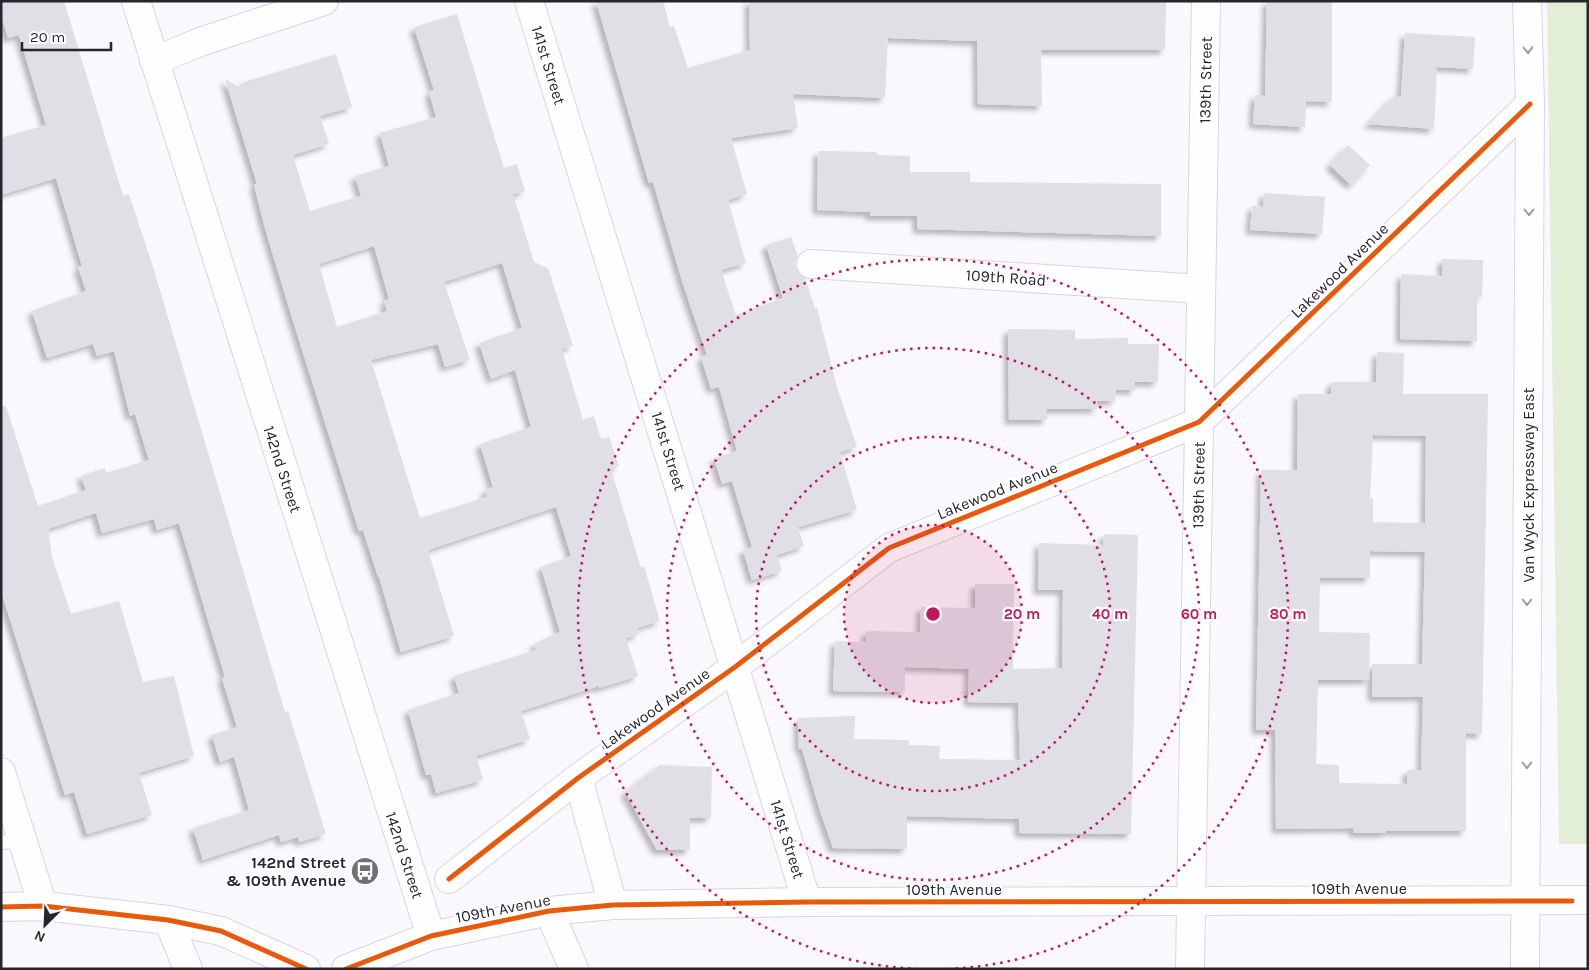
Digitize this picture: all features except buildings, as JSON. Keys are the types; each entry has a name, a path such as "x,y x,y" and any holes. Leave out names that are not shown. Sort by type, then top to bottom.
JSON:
{"street":[{"name":"142nd Street","path":"136,1 431,936"},
{"path":"154,61 200,42 324,1"},
{"name":"141st Street","path":"529,1 807,902"},
{"name":"139th Street","path":"1190,969 1206,1"},
{"name":"Van Wyck Expressway East","path":"1525,969 1530,104 1527,1"},
{"name":"Lakewood Avenue","path":"449,879 578,778 735,667 889,548 1199,422 1530,104"},
{"name":"109th Road","path":"811,264 1201,289"},
{"path":"1,772 12,842 43,906"},
{"path":"578,778 613,906"},
{"name":"109th Avenue","path":"346,969 431,936 549,911 613,906 807,902 1580,900"},
{"path":"1,907 43,906 168,920 221,932 306,969"},
{"path":"549,911 574,969"},
{"path":"168,920 188,969"}],"green space":[{"path":"1547,1 1588,1 1588,844 1559,844"}],"cycle path":[{"path":"449,879 578,778 735,667 889,548 1199,422 1530,104"},
{"path":"346,969 431,936 549,911 613,905 807,902 1572,901"},
{"path":"1,907 43,906 168,920 221,931 306,969"}],"place":[{"name":"142nd Street & 109th Avenue","path":"365,871"}]}
